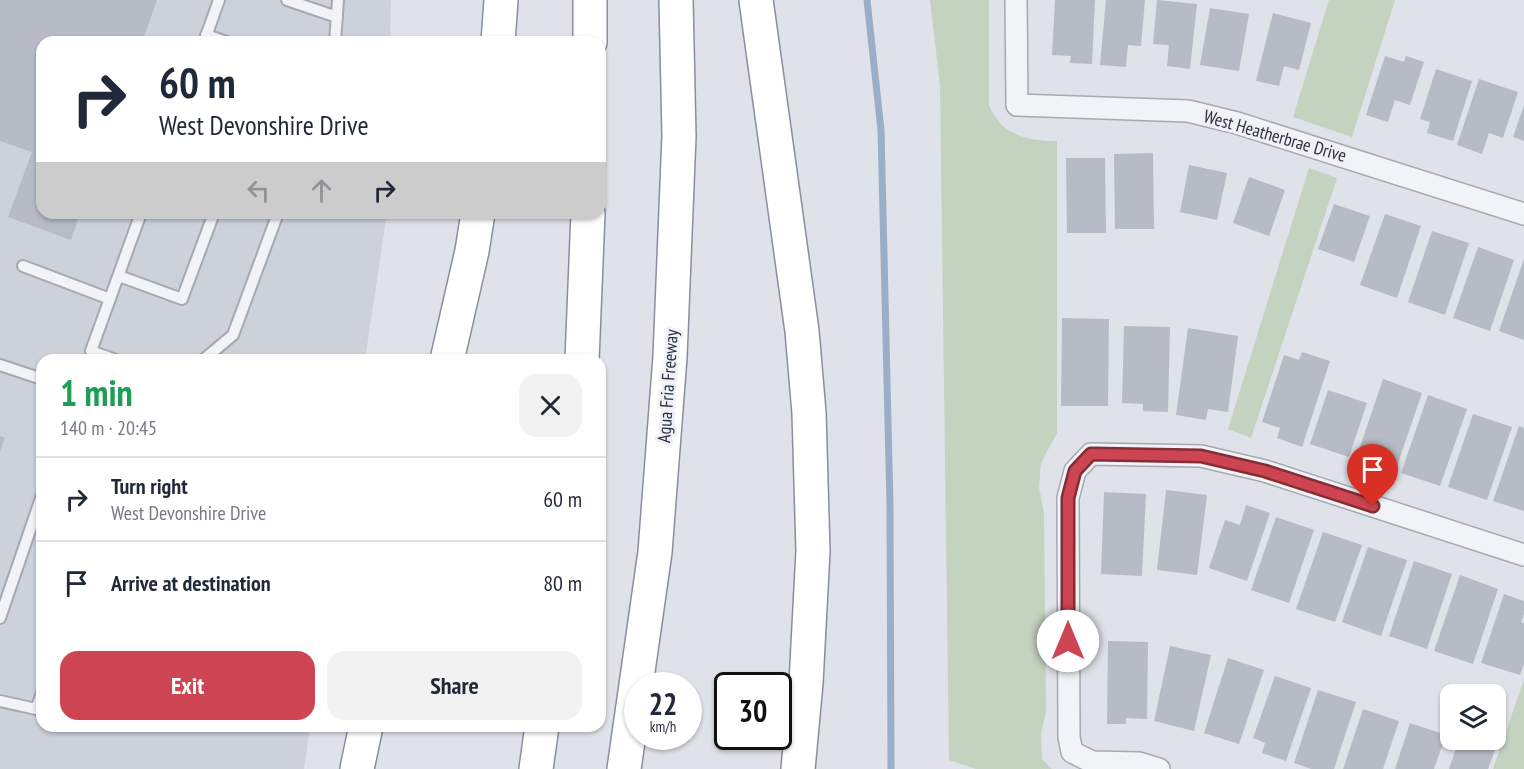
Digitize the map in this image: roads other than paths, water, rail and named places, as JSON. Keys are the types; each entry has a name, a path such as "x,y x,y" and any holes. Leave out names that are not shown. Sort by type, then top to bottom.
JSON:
{"highway":[{"path":"498,36 501,0"},
{"path":"590,0 591,36"},
{"name":"Agua Fria Freeway","path":"624,769 655,552 669,368 679,136 676,0"},
{"path":"756,0 802,331 809,413 813,551 806,683 798,769"},
{"path":"448,354 477,219"},
{"path":"582,354 588,219"},
{"path":"357,769 365,732"},
{"path":"536,769 541,732"}],"street":[{"name":"West Heatherbrae Drive","path":"1016,0 1017,105 1188,111 1237,123 1524,214"},
{"path":"1159,769 1139,763 1092,762 1072,752 1069,737 1068,498 1075,471 1091,454 1201,456 1265,471 1524,555"}],"lane":[{"path":"206,36 219,0"},
{"path":"287,0 337,17"},
{"path":"335,36 338,0"},
{"path":"91,354 139,219"},
{"path":"119,276 182,299 212,219"},
{"path":"210,354 233,336 276,219"},
{"path":"23,266 110,299"},
{"path":"0,365 36,377"},
{"path":"0,618 36,513"},
{"path":"0,701 36,709"}],"waterway":[{"path":"867,0 881,130 890,505 891,769"}]}
